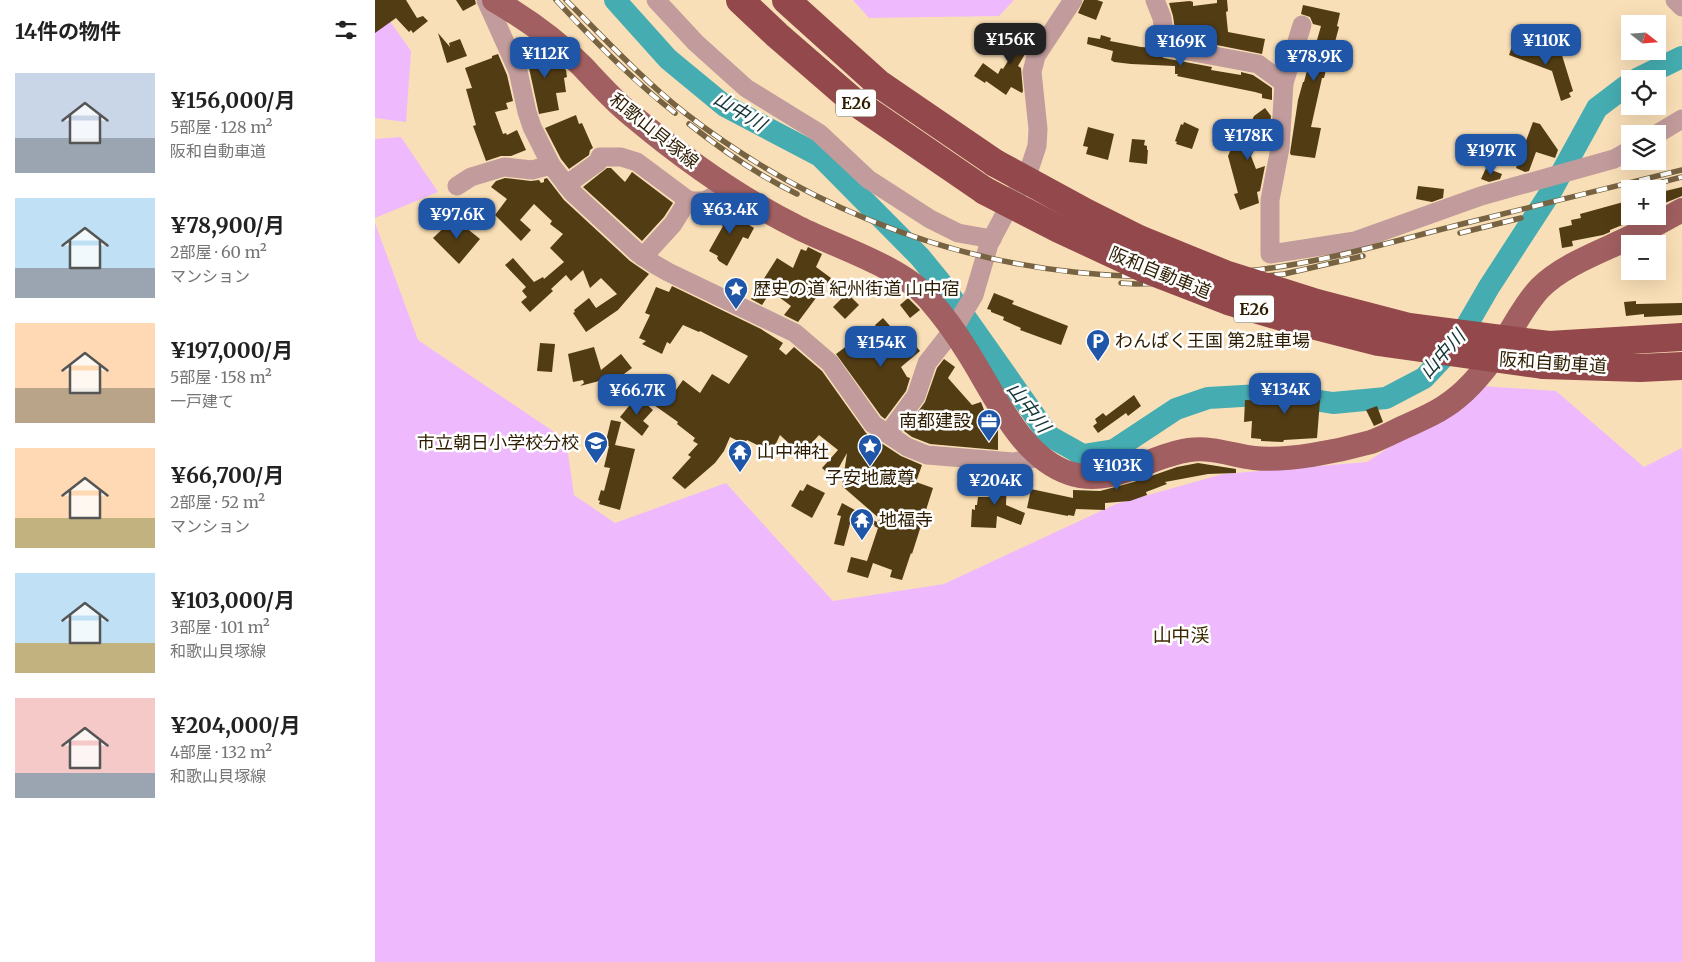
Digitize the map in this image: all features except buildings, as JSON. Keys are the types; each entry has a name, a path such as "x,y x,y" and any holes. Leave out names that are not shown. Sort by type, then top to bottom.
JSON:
{"highway":[{"name":"阪和自動車道","path":"740,0 852,100 985,191 1059,229 1145,269 1228,301 1378,342 1546,355 1640,368 1682,368"},
{"name":"阪和自動車道","path":"786,0 878,83 995,163 1139,239 1225,274 1317,303 1409,327 1546,355 1682,346"},
{"path":"1546,355 1682,337"}],"main road":[{"name":"和歌山貝塚線","path":"494,0 555,42 580,64 627,112 670,146 728,187 796,227 906,278 926,295 956,326 967,350 1011,423 1042,457 1066,473 1096,478 1113,476 1169,454 1192,450 1217,450 1255,458 1282,459 1372,442 1445,407 1471,383 1499,349 1520,314 1541,287 1563,271 1682,210"}],"street":[{"path":"486,0 519,71 532,127 551,165 566,185 643,257 668,272 795,333 830,363 873,424 907,447 927,455 1013,462 1042,457"},
{"path":"655,0 695,43 746,88 819,133 868,179 930,219 958,233 992,239"},
{"path":"888,434 916,396 927,362 956,326 974,295 992,239 1030,167 1037,146 1033,65 1073,0"},
{"path":"1155,0 1162,18 1166,47 1258,64 1284,83"},
{"path":"1675,0 1682,8"},
{"path":"1304,34 1284,83 1280,148 1270,200 1270,254 1355,241 1481,196 1614,160 1621,156"},
{"path":"1666,129 1682,119"},
{"path":"566,185 598,162 600,157 621,157 637,162 688,200 699,202 709,200 717,192 728,187"},
{"path":"457,186 471,177 504,167 532,170 551,165"},
{"path":"643,257 673,224 688,200"}],"shaded area":[{"path":"375,0 411,51 406,122 375,118"},
{"path":"853,0 1014,0 999,16 869,18"},
{"path":"401,137 438,192 375,218 375,139"},
{"path":"375,223 418,340 566,440 574,495 615,523 726,483 833,601 944,584 1116,504 1223,474 1367,462 1482,386 1556,391 1644,467 1682,448 1682,962 375,962"}],"waterway":[{"name":"山中川","path":"615,0 668,59 725,106 820,156 920,257 942,284 1049,436 1083,455 1114,450 1176,409 1208,398 1275,394 1333,403 1386,398 1424,378 1456,344 1489,287 1552,190 1597,108 1621,90"},
{"name":"山中川","path":"1655,70 1682,57"}],"railway":[{"path":"556,0 613,59 675,113"},
{"path":"566,0 669,100 728,144 773,172 820,198 918,238 969,253 1021,264 1119,276 1180,276 1256,270 1307,262 1357,251 1682,170"},
{"path":"689,124 741,162 797,194"},
{"path":"1666,181 1682,177"},
{"path":"1460,233 1521,218"},
{"path":"1121,283 1207,282 1284,274 1363,256"}],"place":[{"name":"歴史の道 紀州街道 山中宿","path":"736,310"},
{"name":"わんぱく王国 第2駐車場","path":"1098,362"},
{"name":"南都建設","path":"989,442"},
{"name":"市立朝日小学校分校","path":"596,464"},
{"name":"子安地蔵尊","path":"870,467"},
{"name":"山中神社","path":"740,473"},
{"name":"地福寺","path":"862,541"}],"district":[{"name":"山中渓","path":"1181,635"}]}
